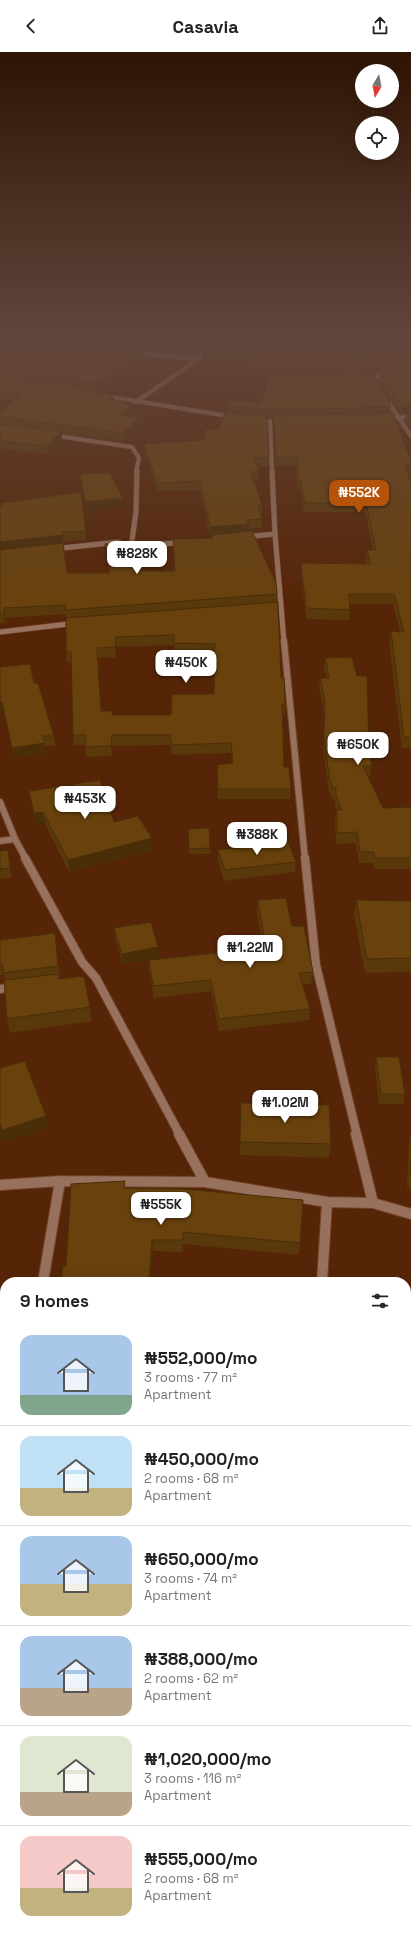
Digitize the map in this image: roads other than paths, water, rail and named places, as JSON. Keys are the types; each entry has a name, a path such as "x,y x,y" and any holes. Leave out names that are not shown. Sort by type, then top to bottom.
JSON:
{"street":[{"path":"274,426 275,534 316,965 373,1203"},
{"path":"404,426 411,436"},
{"path":"46,434 132,447 139,458 136,474 136,512 131,547"},
{"path":"237,538 275,534"},
{"path":"47,550 118,542 131,547 192,542"},
{"path":"274,607 281,607"},
{"path":"0,632 84,623"},
{"path":"0,802 15,839 205,1182"},
{"path":"0,841 15,839"},
{"path":"0,988 22,986"},
{"path":"0,1185 60,1181 205,1182 327,1202 373,1203 411,1214"},
{"path":"44,1277 60,1181"},
{"path":"322,1277 327,1202"}]}
